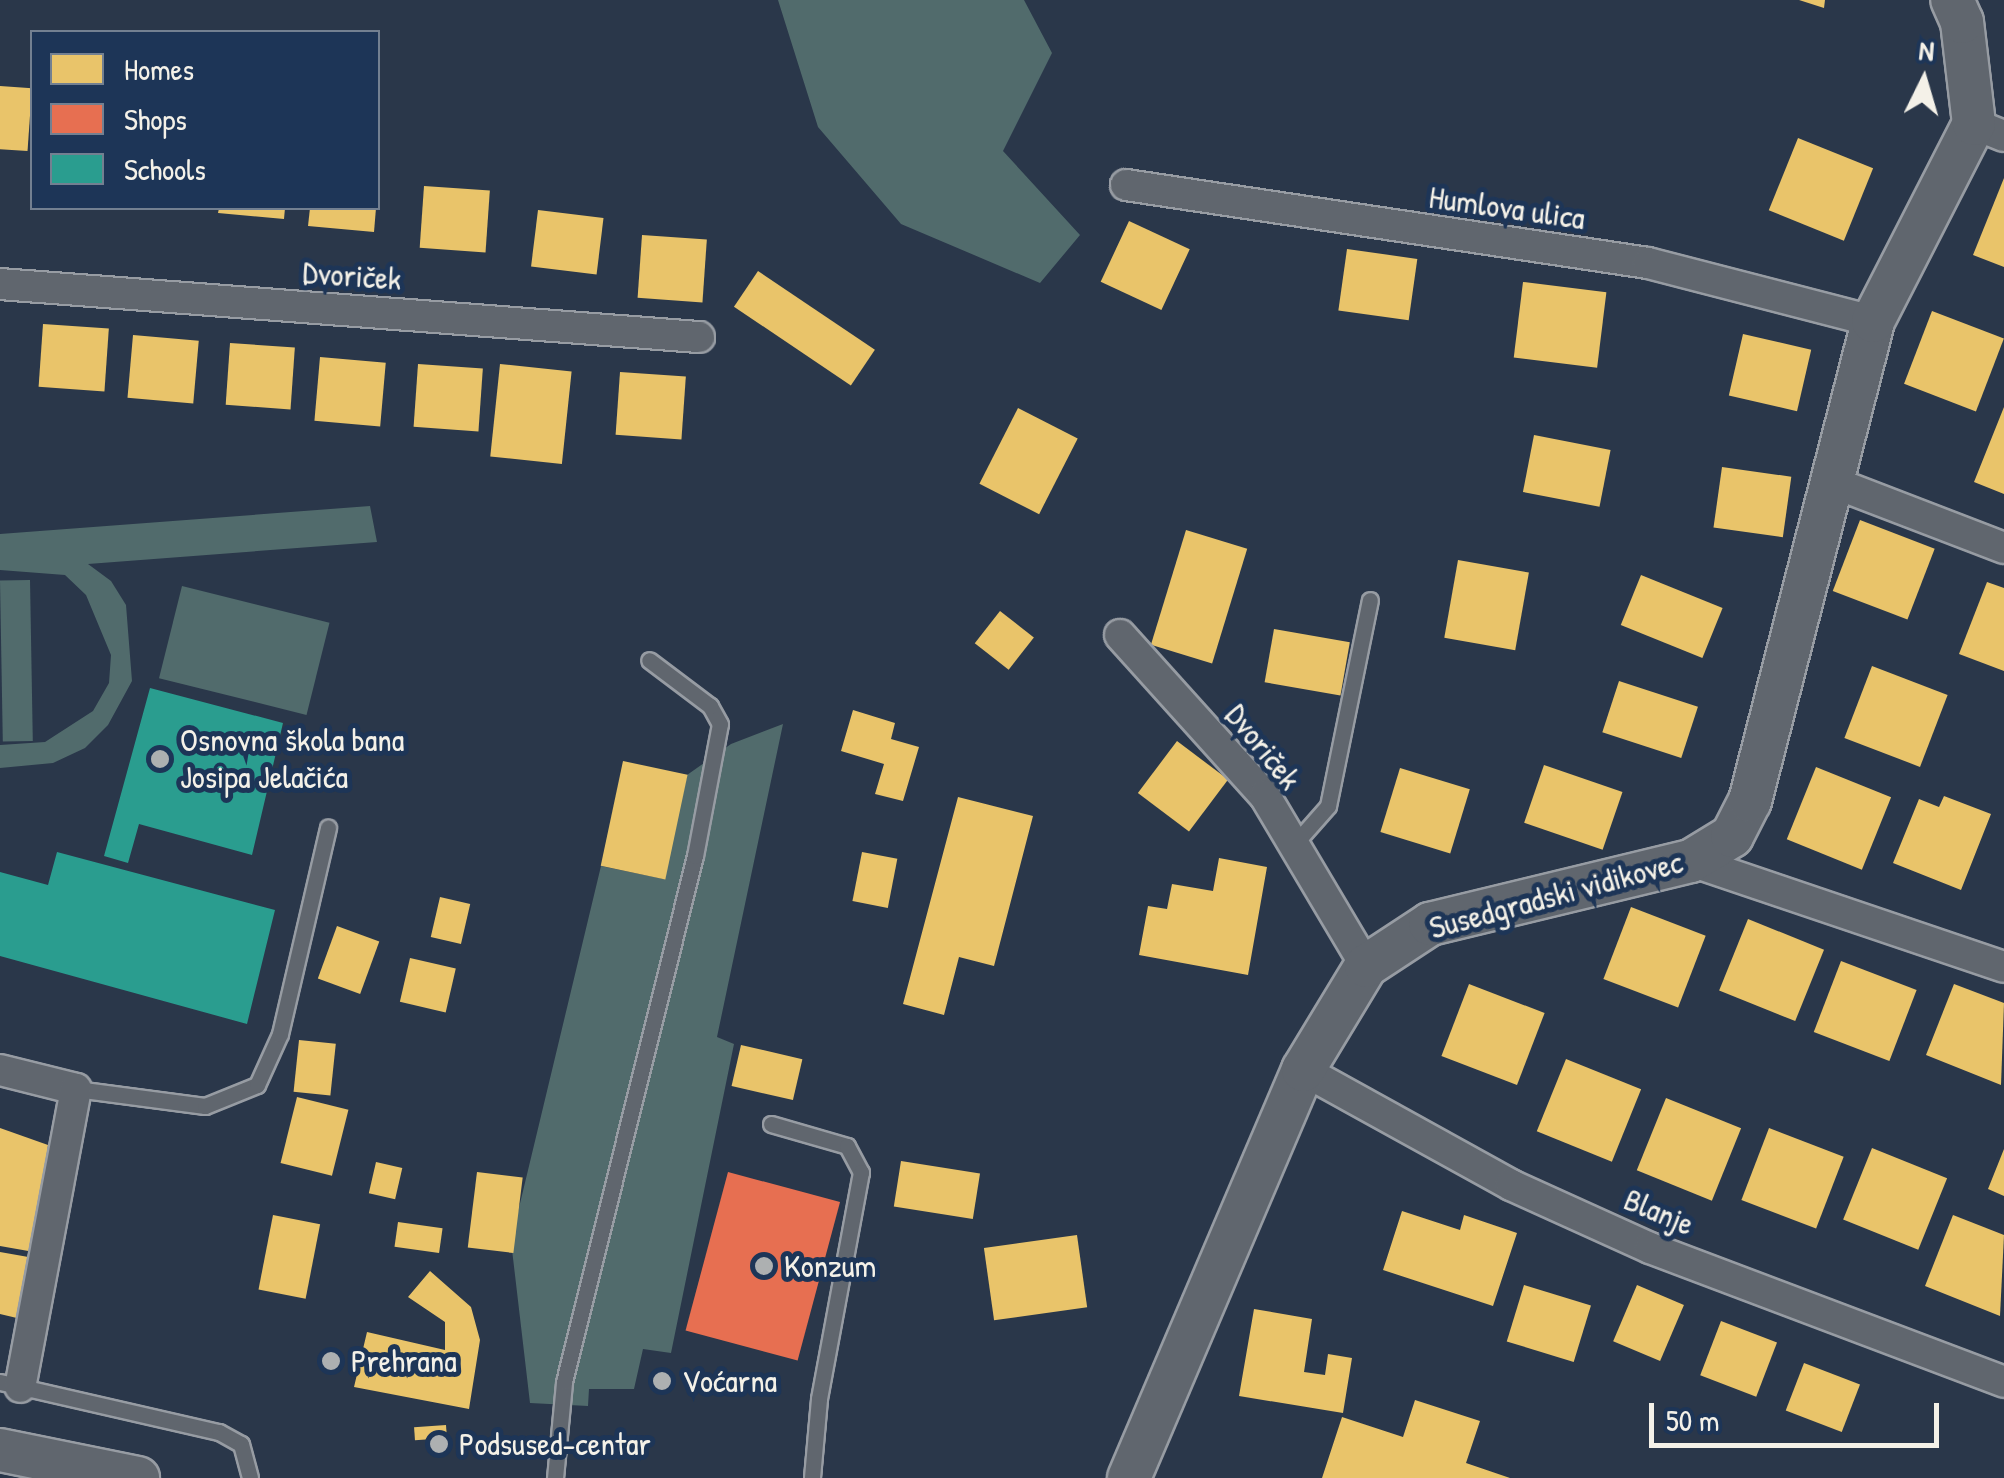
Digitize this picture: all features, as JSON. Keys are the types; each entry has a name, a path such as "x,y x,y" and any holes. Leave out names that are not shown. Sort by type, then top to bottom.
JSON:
{"street":[{"name":"Susedgradski vidikovec","path":"1129,1478 1304,1070 1366,966 1430,924 1690,860 1732,836 1750,801 1828,480 1873,321 1989,130 1962,22 1952,0"},
{"name":"Humlova ulica","path":"1126,185 1648,264 1873,321"},
{"name":"Dvoriček","path":"0,284 699,337"},
{"path":"1828,480 2004,548"},
{"name":"Dvoriček","path":"1120,635 1265,796 1291,848 1366,966"},
{"path":"1690,860 2004,967"},
{"path":"0,1070 76,1089 10,1384"},
{"name":"Blanje","path":"1304,1070 1512,1185 1650,1248 2004,1382"},
{"path":"0,1450 138,1478"}],"lane":[{"path":"1291,848 1328,806 1370,600"},
{"path":"555,1478 564,1382 695,856 720,724 710,706 649,660"},
{"path":"76,1089 205,1106 257,1085 280,1034 328,828"},
{"path":"771,1124 848,1146 861,1172 818,1399 812,1478"},
{"path":"10,1384 219,1432 241,1444 250,1478"}],"green space":[{"path":"778,0 1024,0 1052,53 1003,151 1080,235 1040,283 901,224 818,127"},
{"path":"370,506 377,542 88,564 111,581 126,605 132,681 108,725 85,748 53,763 0,768 0,745 45,742 93,711 109,683 111,655 86,595 65,575 0,570 0,534"},
{"path":"30,580 33,741 3,741 0,581"},
{"path":"182,586 329,623 307,715 159,678"},
{"path":"783,724 717,1037 734,1044 671,1353 643,1349 634,1389 589,1389 588,1406 530,1403 511,1241 601,866 664,879 687,775 731,744"}],"building: Homes":[{"path":"1799,0 1825,0 1824,8"},
{"path":"0,86 30,88 28,151 0,149"},
{"path":"1798,138 1873,168 1844,241 1769,210"},
{"path":"2004,178 2004,267 1973,255"},
{"path":"424,186 490,191 486,252 420,248"},
{"path":"219,210 285,210 284,219 218,213"},
{"path":"310,210 376,210 374,232 308,226"},
{"path":"538,210 604,218 597,275 531,267"},
{"path":"1129,221 1190,249 1161,310 1101,282"},
{"path":"642,235 707,240 702,302 638,298"},
{"path":"1347,249 1417,259 1409,320 1338,310"},
{"path":"758,271 875,350 851,385 734,307"},
{"path":"1523,282 1606,292 1597,368 1514,357"},
{"path":"1932,311 2004,339 1976,411 1904,384"},
{"path":"43,324 109,329 104,391 39,387"},
{"path":"1743,334 1811,350 1797,411 1729,395"},
{"path":"133,335 199,341 193,404 128,398"},
{"path":"230,343 295,348 291,409 226,405"},
{"path":"320,357 386,363 380,427 314,421"},
{"path":"418,364 483,369 478,431 414,427"},
{"path":"500,364 572,372 562,464 490,456"},
{"path":"620,372 686,377 681,439 616,435"},
{"path":"2004,407 2004,494 1974,482"},
{"path":"1018,408 1078,438 1039,514 979,484"},
{"path":"1534,435 1611,450 1599,507 1523,492"},
{"path":"1722,467 1791,477 1783,537 1714,527"},
{"path":"1860,520 1935,549 1907,620 1833,591"},
{"path":"1186,530 1247,549 1212,663 1151,645"},
{"path":"1458,560 1529,573 1515,650 1444,638"},
{"path":"1641,575 1723,608 1702,658 1621,625"},
{"path":"1987,582 2004,588 2004,671 1959,654"},
{"path":"1000,611 1034,637 1009,670 975,643"},
{"path":"1274,629 1350,642 1340,696 1265,682"},
{"path":"1872,666 1948,695 1920,767 1844,738"},
{"path":"1619,681 1698,707 1681,758 1602,732"},
{"path":"853,710 895,723 891,739 919,747 903,801 875,794 884,764 841,751"},
{"path":"1177,741 1228,780 1189,831 1138,793"},
{"path":"623,761 688,775 665,879 601,866"},
{"path":"1544,765 1622,792 1603,850 1524,823"},
{"path":"1816,767 1891,797 1862,870 1787,839"},
{"path":"1400,768 1470,789 1450,853 1380,832"},
{"path":"1944,796 1991,814 1961,890 1893,863 1919,799 1939,807"},
{"path":"958,797 1033,816 994,966 959,957 944,1015 903,1004"},
{"path":"862,852 897,859 888,908 852,901"},
{"path":"1219,858 1267,867 1248,975 1139,955 1148,906 1167,909 1172,884 1213,891"},
{"path":"440,897 470,904 461,944 431,937"},
{"path":"1631,907 1706,936 1678,1008 1603,979"},
{"path":"1748,919 1824,950 1795,1021 1719,990"},
{"path":"337,926 379,941 360,994 318,979"},
{"path":"410,958 456,969 446,1012 400,1002"},
{"path":"1841,961 1917,990 1889,1061 1814,1032"},
{"path":"1469,984 1545,1013 1517,1085 1441,1056"},
{"path":"1954,984 2004,1003 2001,1085 1926,1055"},
{"path":"299,1040 336,1044 330,1096 294,1092"},
{"path":"741,1045 802,1059 793,1100 732,1086"},
{"path":"1566,1059 1641,1089 1612,1162 1537,1131"},
{"path":"297,1097 348,1110 332,1176 281,1163"},
{"path":"1666,1098 1741,1128 1712,1201 1637,1170"},
{"path":"0,1128 48,1145 34,1252 0,1246"},
{"path":"1769,1128 1844,1157 1816,1229 1741,1200"},
{"path":"1872,1148 1947,1178 1918,1250 1843,1219"},
{"path":"2004,1149 2004,1196 1988,1189"},
{"path":"901,1161 980,1174 973,1219 894,1206"},
{"path":"376,1162 402,1168 395,1199 369,1193"},
{"path":"477,1172 523,1178 513,1253 468,1247"},
{"path":"1402,1211 1460,1230 1464,1215 1517,1233 1493,1306 1383,1270"},
{"path":"273,1215 320,1224 306,1299 258,1290"},
{"path":"1953,1215 2004,1235 2000,1316 1925,1286"},
{"path":"398,1222 443,1228 439,1253 395,1247"},
{"path":"1077,1235 1087,1307 994,1320 984,1248"},
{"path":"0,1252 34,1258 21,1319 0,1314"},
{"path":"430,1271 471,1307 480,1340 469,1409 354,1387 367,1332 445,1350 445,1322 408,1297"},
{"path":"1524,1285 1591,1305 1574,1362 1507,1341"},
{"path":"1637,1285 1684,1305 1660,1361 1613,1341"},
{"path":"1254,1309 1312,1319 1304,1372 1325,1375 1328,1354 1352,1358 1343,1413 1239,1396"},
{"path":"1721,1321 1777,1343 1756,1397 1700,1375"},
{"path":"1804,1363 1860,1385 1842,1432 1786,1411"},
{"path":"1415,1400 1480,1421 1466,1463 1510,1478 1322,1478 1342,1417 1403,1437"},
{"path":"446,1425 447,1438 415,1440 414,1427"}],"building: Shops":[{"name":"Konzum","path":"728,1172 840,1202 798,1360 686,1330"}],"building: Schools":[{"path":"150,688 283,723 252,855 139,824 128,863 104,856"},
{"path":"57,852 275,910 247,1024 0,956 0,872 48,885"}],"place":[{"name":"Osnovna škola bana Josipa Jelačića","path":"160,759"},
{"name":"Konzum","path":"764,1266"},
{"name":"Prehrana","path":"331,1361"},
{"name":"Voćarna","path":"662,1381"},
{"name":"Podsused-centar","path":"439,1444"}]}
